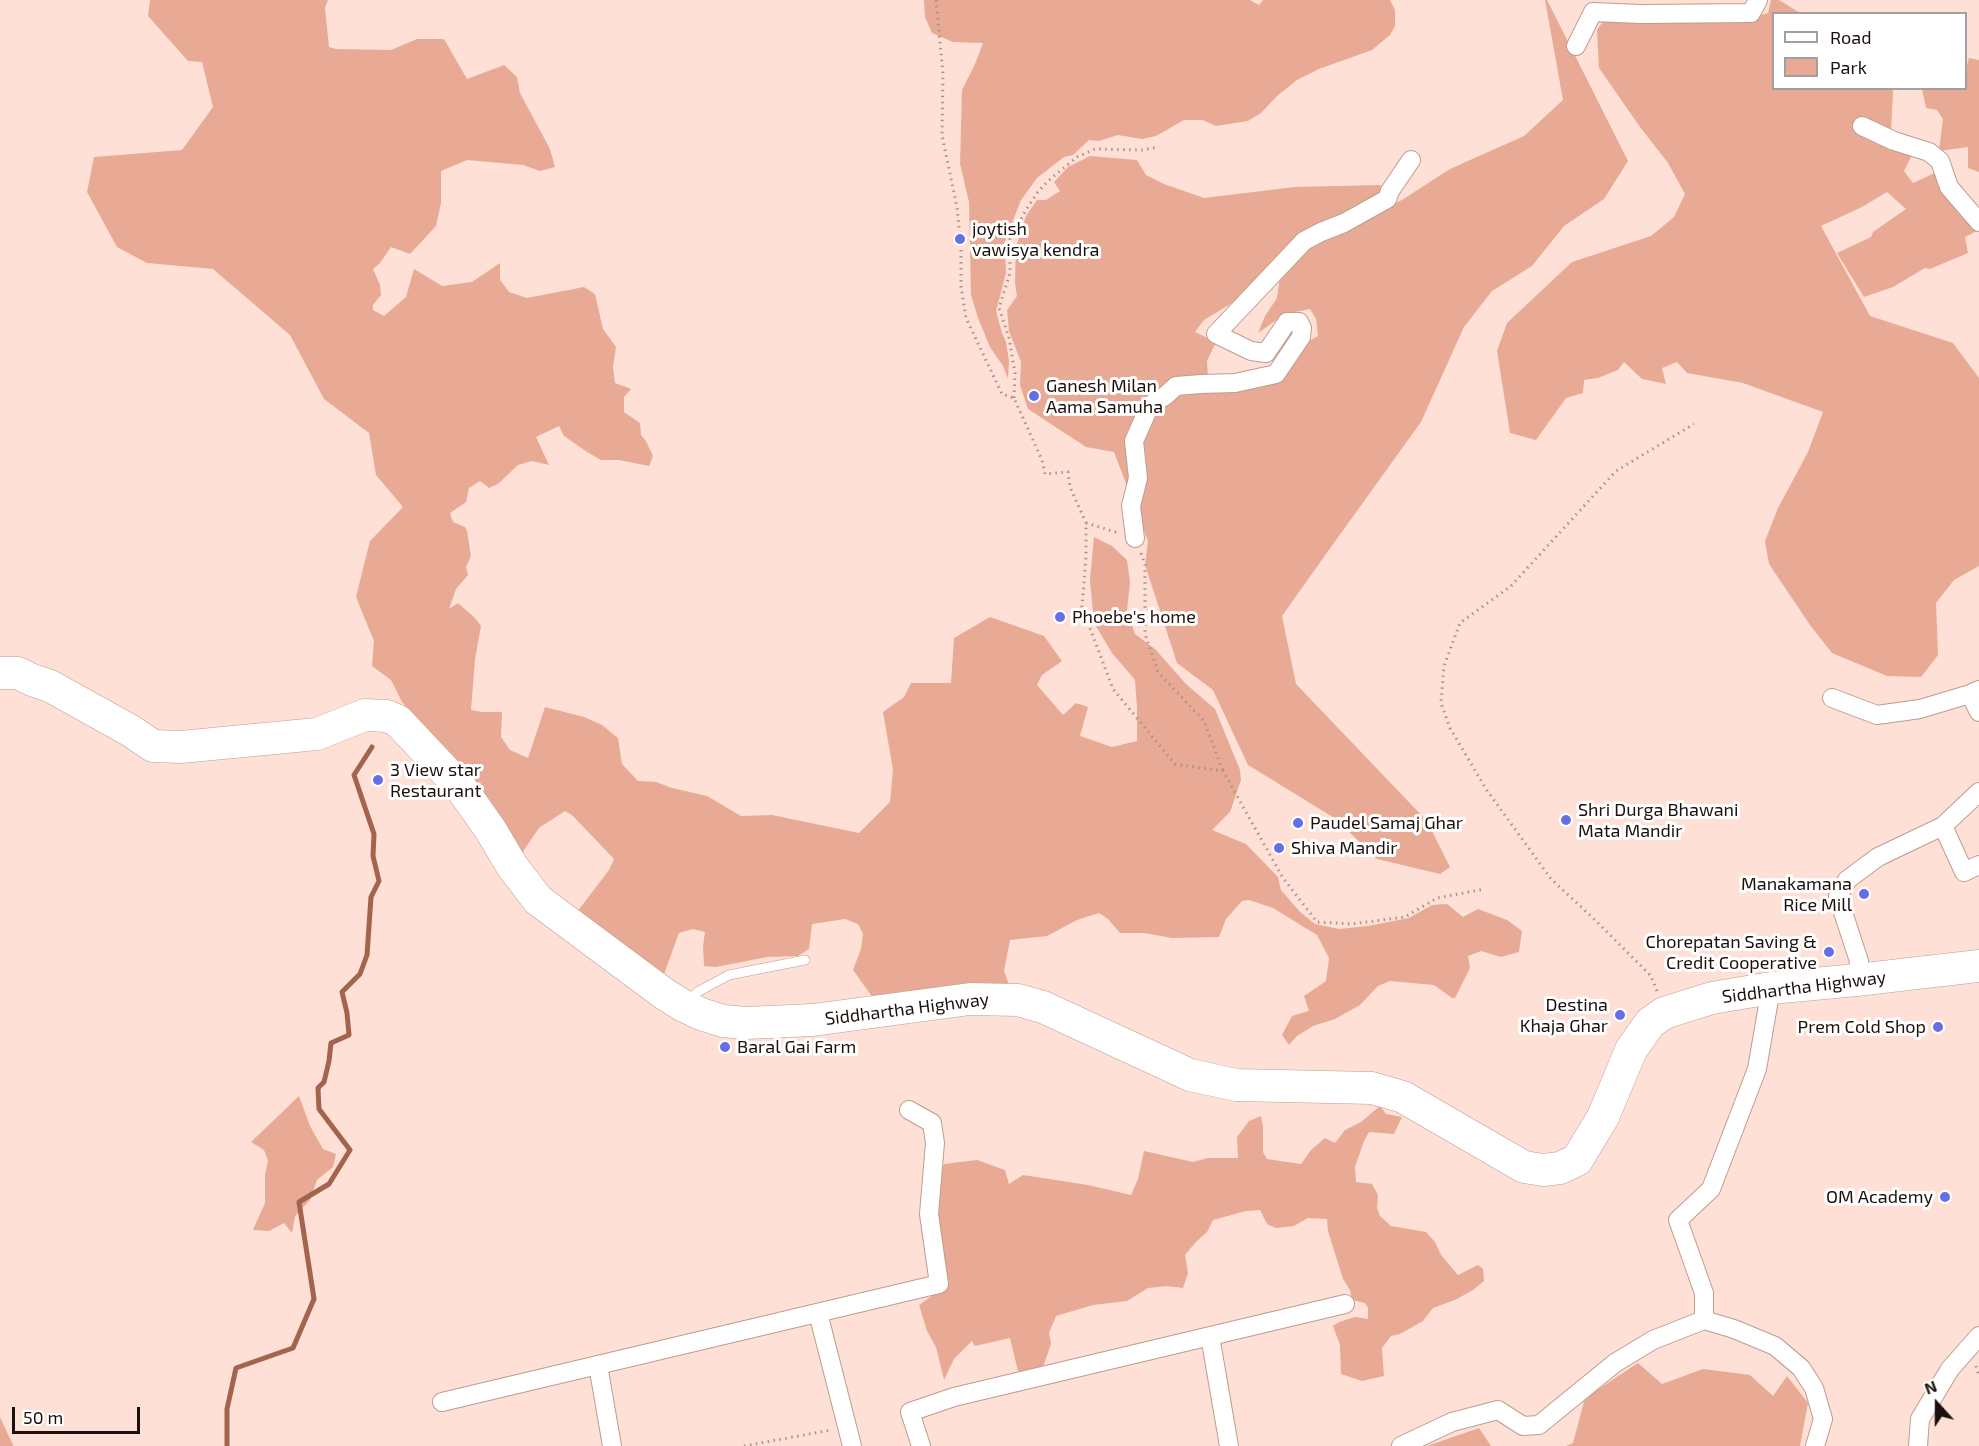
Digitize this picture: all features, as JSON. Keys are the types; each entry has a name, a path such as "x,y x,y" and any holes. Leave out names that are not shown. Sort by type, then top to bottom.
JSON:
{"highway":[{"name":"Siddhartha Highway","path":"0,673 18,673 50,686 131,731 153,746 181,747 317,734 365,715 387,716 398,721 461,788 512,866 538,900 682,1005 701,1014 746,1023 813,1020 970,999 1018,1000 1043,1007 1190,1075 1236,1085 1372,1088 1403,1097 1524,1167 1543,1170 1560,1168 1577,1160 1603,1117 1631,1050 1650,1023 1664,1013 1712,998 1772,988 1979,966"}],"street":[{"path":"1576,46 1593,12 1751,13 1758,0"},
{"path":"1862,126 1894,141 1929,152 1940,161 1949,187 1979,222"},
{"path":"1136,537 1131,506 1138,478 1134,441 1150,405 1176,386 1235,383 1276,374 1302,337 1299,322 1287,322 1266,353 1251,351 1216,334 1304,241 1387,200 1390,191 1411,160"},
{"path":"1832,698 1877,715 1920,709 1975,692 1979,712"},
{"path":"1857,980 1859,961 1838,897 1847,880 1878,857 1943,825 1979,792"},
{"path":"1943,825 1964,872 1979,865"},
{"path":"1704,1320 1704,1293 1678,1220 1711,1189 1757,1069 1772,988"},
{"path":"442,1402 939,1284 929,1214 935,1143 932,1123 909,1110"},
{"path":"921,1446 910,1412 954,1397 1346,1304"},
{"path":"818,1313 852,1446"},
{"path":"1401,1446 1452,1422 1498,1410 1523,1426 1539,1425 1615,1363 1653,1340 1704,1320 1734,1329 1775,1346 1801,1368 1814,1388 1823,1419 1815,1446"},
{"path":"1210,1336 1224,1445"},
{"path":"1918,1446 1920,1419 1950,1369 1979,1336"},
{"path":"598,1365 612,1446"}],"lane":[{"path":"682,1005 699,991 729,975 805,960"}],"path":[{"path":"1014,398 1015,373 1009,338 999,308 1010,273 1010,239 1026,210 1037,192 1077,157 1095,149 1142,150 1159,147"},
{"path":"1664,1013 1651,975 1551,879 1486,789 1450,728 1441,703 1444,666 1460,623 1511,586 1616,471 1694,424"},
{"path":"1086,523 1136,537 1145,565 1145,634 1158,672 1204,721 1223,771"},
{"path":"744,1446 847,1427"}],"green space":[{"path":"150,0 328,0 325,8 329,47 391,50 417,39 444,39 467,79 504,65 517,77 520,93 550,149 555,167 540,171 523,165 467,160 441,171 441,203 436,226 410,254 391,247 373,269 380,285 381,295 373,305 373,310 384,316 406,297 414,269 442,286 472,282 500,263 500,280 509,292 527,298 584,287 595,294 603,329 616,347 613,367 615,383 631,389 624,397 624,412 640,423 641,435 653,456 649,466 619,460 601,460 564,436 559,426 536,437 549,465 532,461 518,465 498,484 489,488 480,481 469,488 466,502 450,513 453,522 465,527 467,531 471,556 466,567 468,575 456,589 449,609 458,603 481,626 475,659 471,710 502,712 501,737 510,750 528,758 545,707 584,717 602,725 618,738 622,764 638,781 656,782 707,796 741,816 772,815 859,833 890,802 893,770 883,712 904,697 911,683 951,683 954,638 990,617 1044,636 1062,661 1042,675 1037,685 1063,715 1076,703 1088,707 1080,736 1112,747 1137,741 1135,680 1112,653 1094,623 1090,580 1094,537 1112,546 1127,560 1130,582 1127,611 1135,634 1155,649 1186,684 1215,709 1240,770 1241,780 1230,812 1212,830 1246,844 1278,877 1281,890 1300,912 1315,924 1339,929 1368,926 1409,918 1432,905 1447,904 1463,917 1478,909 1507,920 1522,931 1519,952 1501,957 1481,951 1468,956 1470,968 1455,998 1434,985 1390,981 1378,986 1360,1005 1335,1019 1313,1026 1297,1036 1289,1045 1282,1035 1292,1016 1309,1011 1304,996 1326,981 1329,958 1317,935 1273,908 1249,900 1242,901 1226,919 1219,937 1172,938 1144,933 1120,933 1108,919 1099,913 1077,920 1047,936 1010,940 1004,971 1012,993 876,1002 853,970 861,949 863,934 858,924 845,919 812,924 809,949 798,956 767,957 716,967 704,966 705,932 693,929 679,933 664,974 648,966 574,916 609,870 614,859 572,815 565,811 539,828 520,856 426,737 401,700 391,680 372,666 374,641 356,597 370,541 403,507 376,475 369,433 324,399 290,335 213,269 147,263 117,247 87,192 94,157 182,150 213,107 202,62 188,61 148,16"},
{"path":"924,0 1250,0 1259,5 1263,0 1390,0 1395,10 1395,26 1390,35 1372,50 1319,69 1297,80 1261,113 1248,121 1216,126 1203,120 1184,120 1156,136 1142,139 1118,135 1099,141 1089,140 1073,155 1064,157 1037,178 1021,200 1003,246 1006,273 996,311 1006,342 1009,361 1008,379 1003,366 990,347 971,295 969,202 960,164 962,90 983,43 953,42 932,33 925,17"},
{"path":"1545,0 1628,161 1604,199 1564,226 1532,266 1492,291 1464,327 1421,422 1282,616 1296,684 1427,821 1450,867 1440,874 1377,859 1336,819 1248,765 1213,690 1177,663 1145,565 1148,541 1114,452 1086,447 1028,409 1020,385 1021,362 1009,331 1007,310 1017,296 1016,247 1026,216 1037,200 1046,200 1060,191 1054,182 1068,167 1090,156 1137,160 1146,175 1204,198 1295,187 1381,185 1378,202 1349,217 1302,232 1242,297 1204,320 1195,332 1216,342 1207,361 1209,392 1244,385 1271,384 1288,370 1301,345 1318,336 1316,319 1310,309 1285,314 1258,333 1265,316 1277,298 1281,269 1305,243 1402,200 1450,169 1524,136 1563,100"},
{"path":"1771,0 1779,0 1798,12 1772,12 1772,90 1892,90 1891,132 1915,149 1904,171 1913,183 1939,171 1979,230 1965,237 1968,253 1930,269 1925,268 1893,287 1864,297 1837,253 1871,237 1873,232 1906,209 1887,192 1862,207 1821,226 1870,316 1953,343 1979,378 1979,566 1954,580 1936,603 1938,655 1921,677 1887,676 1832,653 1769,564 1765,541 1778,508 1808,452 1823,412 1743,383 1687,373 1677,362 1662,368 1666,384 1642,379 1624,362 1618,370 1598,378 1584,380 1583,393 1566,398 1536,440 1510,433 1497,351 1507,323 1572,262 1651,236 1674,217 1685,194 1668,163 1599,68 1597,30 1606,17 1752,18 1768,13"},
{"path":"1969,58 1979,60 1979,172 1968,168 1968,147 1939,151 1943,119 1937,110 1926,108 1922,90 1967,90"},
{"path":"299,1096 310,1126 323,1149 336,1154 333,1167 317,1180 310,1200 295,1216 292,1233 284,1223 269,1231 253,1230 265,1203 265,1175 268,1161 264,1150 251,1142"},
{"path":"1380,1106 1386,1114 1402,1117 1394,1134 1369,1132 1355,1167 1356,1182 1372,1184 1378,1195 1377,1208 1380,1216 1391,1226 1426,1232 1458,1275 1478,1265 1483,1269 1484,1281 1457,1299 1433,1308 1423,1321 1400,1334 1391,1336 1382,1348 1384,1376 1362,1381 1341,1374 1340,1345 1333,1326 1355,1317 1368,1319 1368,1308 1365,1303 1352,1300 1328,1231 1327,1219 1308,1218 1294,1226 1276,1228 1267,1224 1260,1210 1246,1211 1213,1220 1207,1232 1185,1255 1188,1273 1183,1288 1167,1286 1148,1288 1127,1301 1093,1305 1056,1316 1049,1333 1051,1344 1042,1370 1018,1371 1010,1338 975,1346 972,1341 954,1359 944,1380 936,1347 927,1331 919,1305 943,1288 935,1191 944,1164 977,1160 1005,1170 1009,1184 1023,1175 1088,1185 1131,1195 1138,1179 1144,1151 1193,1162 1208,1158 1238,1158 1237,1137 1249,1121 1261,1116 1263,1152 1267,1159 1301,1164 1311,1150 1325,1138 1335,1143 1345,1130 1361,1122"},
{"path":"1638,1363 1662,1384 1703,1369 1750,1375 1773,1396 1787,1376 1808,1403 1800,1446 1566,1446 1573,1443 1585,1398"},
{"path":"0,1417 13,1445 13,1446 0,1446"},
{"path":"1479,1428 1491,1446 1427,1446"}],"waterway":[{"path":"227,1446 227,1409 236,1368 293,1348 314,1299 299,1202 329,1184 350,1150 319,1109 318,1088 324,1082 331,1043 349,1035 342,992 360,974 367,955 371,897 379,881 373,856 374,834 354,775 372,747"}],"place":[{"name":"joytish vawisya kendra","path":"960,239"},
{"name":"Ganesh Milan Aama Samuha","path":"1034,396"},
{"name":"Phoebe's home","path":"1060,617"},
{"name":"3 View star Restaurant","path":"378,780"},
{"name":"Shri Durga Bhawani Mata Mandir","path":"1566,820"},
{"name":"Paudel Samaj Ghar","path":"1298,823"},
{"name":"Shiva Mandir","path":"1279,848"},
{"name":"Manakamana Rice Mill","path":"1864,894"},
{"name":"Chorepatan Saving & Credit Cooperative","path":"1829,952"},
{"name":"Destina Khaja Ghar","path":"1620,1015"},
{"name":"Prem Cold Shop","path":"1938,1027"},
{"name":"Baral Gai Farm","path":"725,1047"},
{"name":"OM Academy","path":"1945,1197"}]}
